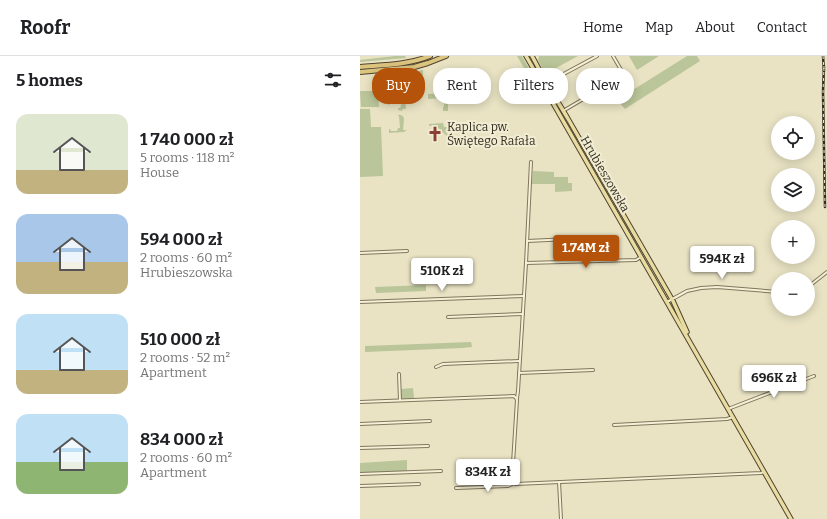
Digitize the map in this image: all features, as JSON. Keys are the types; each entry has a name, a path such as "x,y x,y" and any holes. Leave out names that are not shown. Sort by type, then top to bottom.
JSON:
{"highway":[{"path":"360,67 415,61 430,56"},
{"path":"404,68 420,66 446,56"},
{"path":"395,64 396,68"},
{"path":"360,72 372,71"}],"main road":[{"name":"Hrubieszowska","path":"526,56 692,346"},
{"name":"Hrubieszowska","path":"532,56 538,68"},
{"name":"Hrubieszowska","path":"559,104 672,300 692,346"},
{"path":"610,202 615,200"},
{"path":"692,346 791,519"}],"street":[{"path":"568,72 597,56"},
{"path":"563,111 624,75 613,56"},
{"path":"514,483 512,479 531,162"},
{"path":"527,241 591,238"},
{"path":"360,253 408,251"},
{"path":"526,264 636,260 641,257"},
{"path":"815,281 827,272"},
{"path":"667,303 687,291 701,288 717,287 771,291"},
{"path":"360,302 524,296"},
{"path":"448,317 523,314"},
{"path":"436,366 442,364 519,361"},
{"path":"519,373 593,370"},
{"path":"399,374 400,400"},
{"path":"728,409 814,376"},
{"path":"360,402 511,396 514,396 517,399"},
{"path":"614,425 727,419 733,417"},
{"path":"360,424 430,422"},
{"path":"360,448 428,446"},
{"path":"463,467 513,464"},
{"path":"360,474 441,471"},
{"path":"456,488 508,486 514,483 764,472"},
{"path":"559,482 561,519"},
{"path":"360,486 419,484"}],"green space":[{"path":"405,56 406,58 360,62 360,60"},
{"path":"517,56 522,56 529,68 524,68"},
{"path":"539,56 578,56 556,68 542,68 538,60"},
{"path":"629,56 659,56 637,70"},
{"path":"687,56 697,56 700,61 634,103 634,89"},
{"path":"360,91 372,91 372,104 379,104 379,107 361,107"},
{"path":"428,94 433,94 433,99 428,99"},
{"path":"401,104 406,104 406,109 403,109 402,111 398,110 398,108 400,108"},
{"path":"444,104 448,104 448,111 443,111"},
{"path":"621,104 633,104 625,109"},
{"path":"360,109 370,109 371,127 381,127 383,176 360,177"},
{"path":"398,114 403,116 404,119 403,130 407,130 404,132 389,133 389,129 391,131 397,131 398,128 400,128 398,115 400,115"},
{"path":"567,122 612,198 611,200 566,123"},
{"path":"443,123 444,127 453,127 452,130 447,133 447,136 435,125 429,126 429,124"},
{"path":"533,171 554,172 554,177 568,177 568,183 572,183 572,191 555,192 555,184 532,184"},
{"path":"612,202 614,202 641,250 639,250"},
{"path":"426,285 426,291 376,293 375,287"},
{"path":"471,342 472,347 462,348 365,352 365,346"},
{"path":"413,388 414,398 401,399 401,389"},
{"path":"407,460 407,471 360,473 360,463"}],"railway":[{"path":"823,56 824,71"},
{"path":"824,66 825,207"}],"place":[{"name":"Kaplica pw. Świętego Rafała","path":"435,134"}]}
